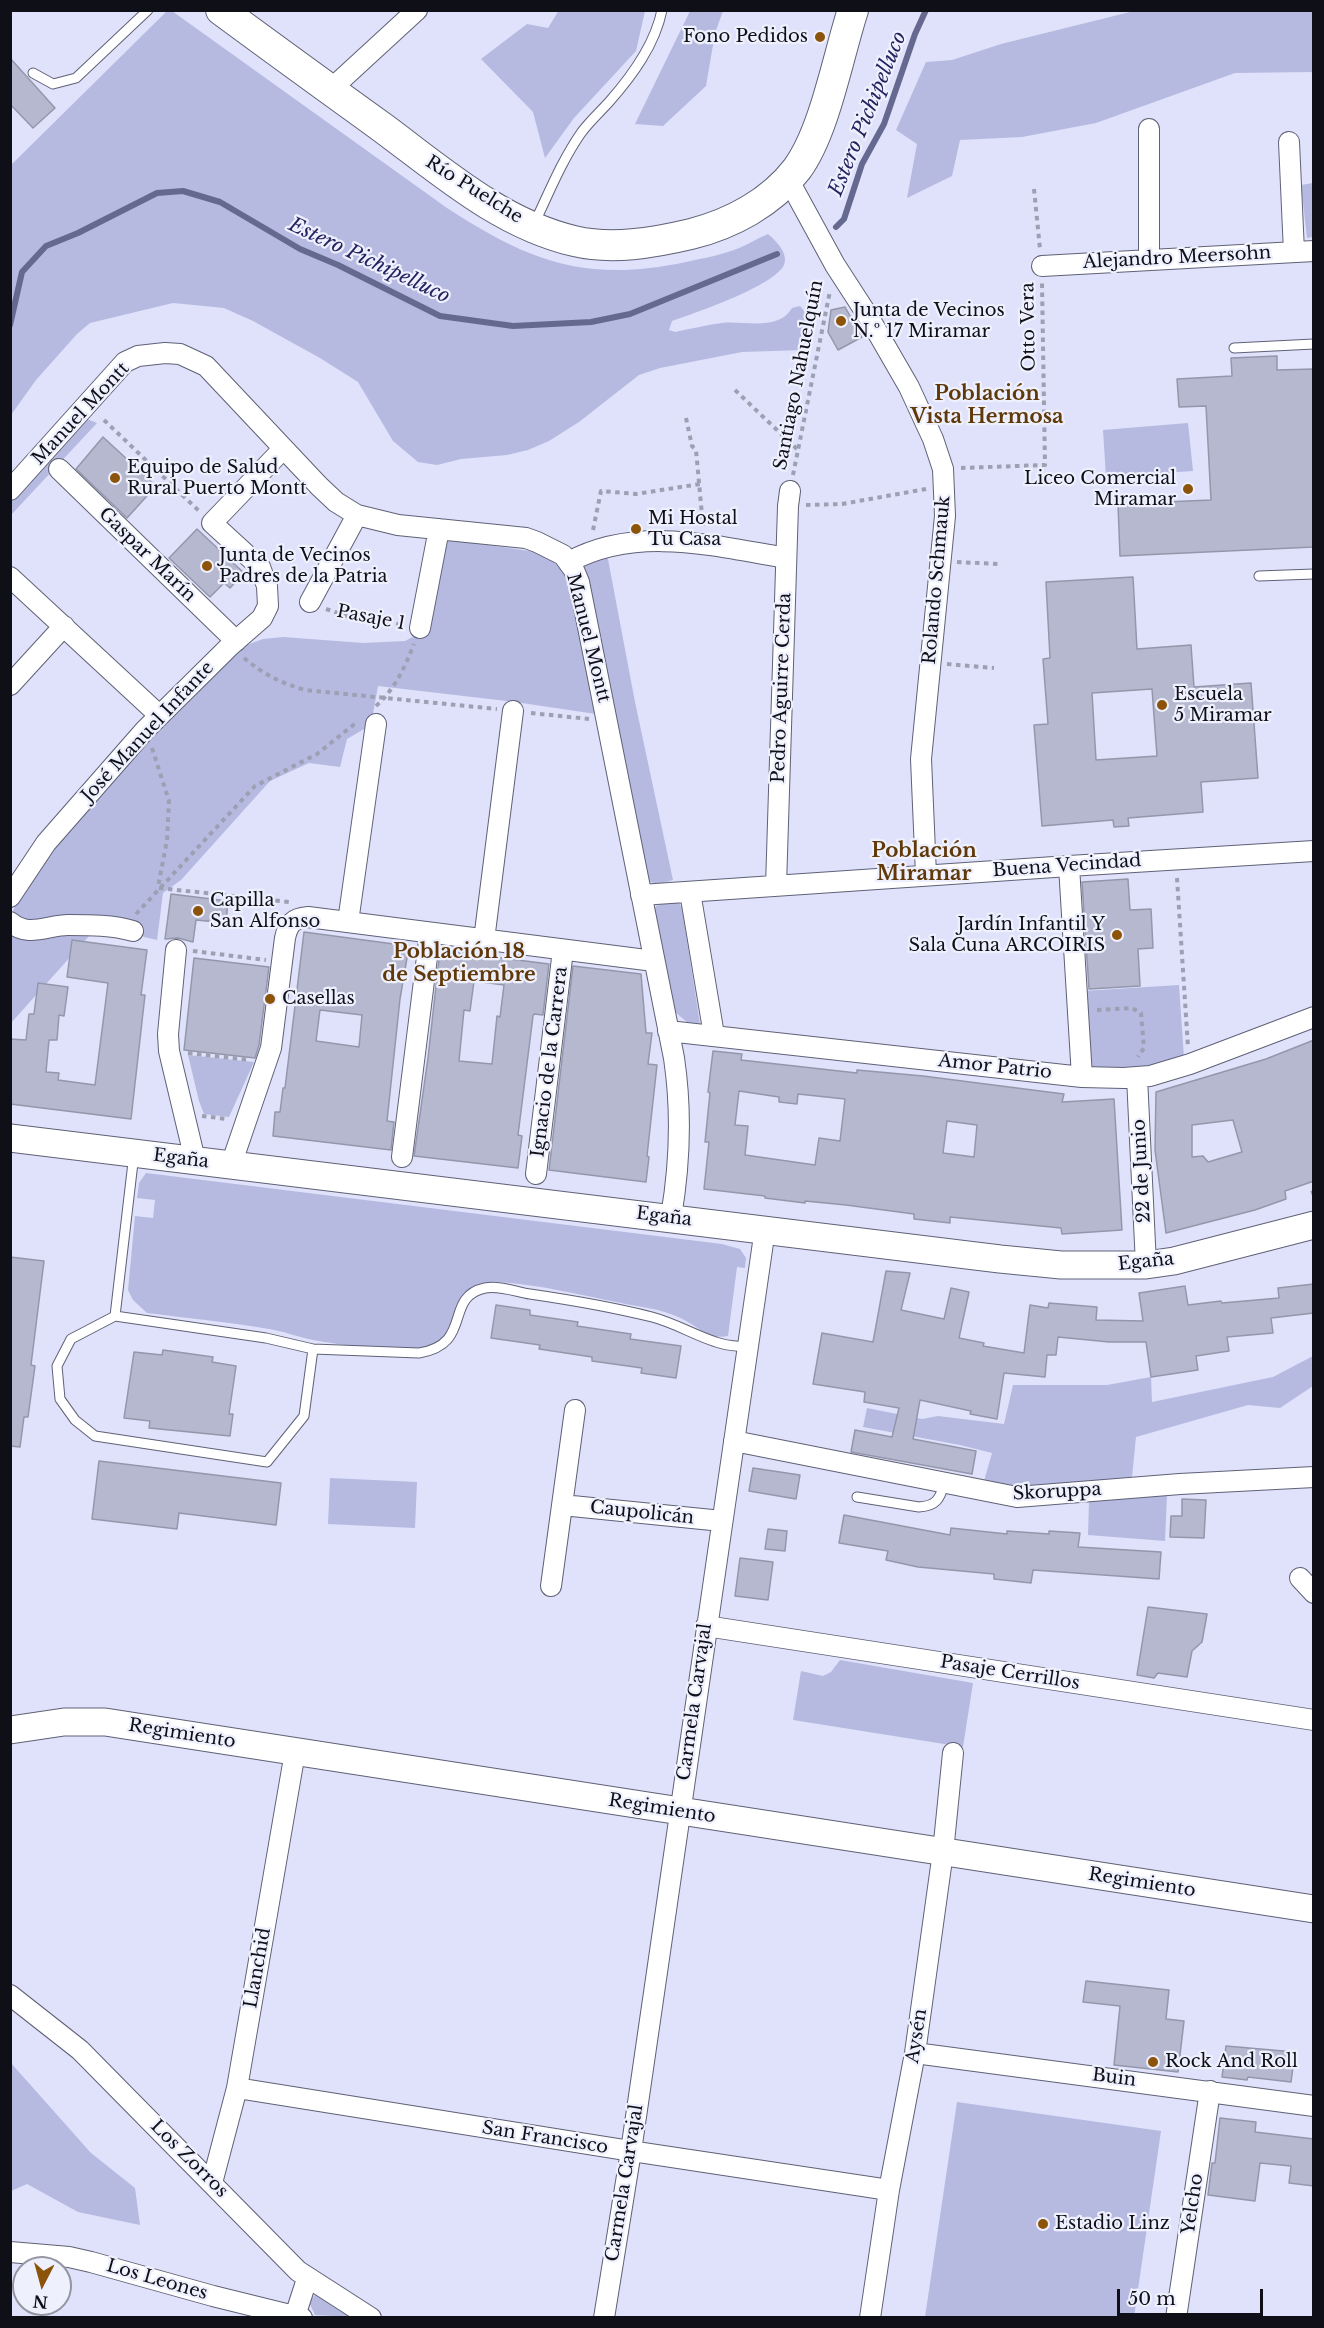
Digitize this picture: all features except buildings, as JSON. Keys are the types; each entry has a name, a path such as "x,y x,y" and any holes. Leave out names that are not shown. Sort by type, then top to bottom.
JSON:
{"main road":[{"name":"Río Puelche","path":"221,10 462,186 503,212 559,237 586,243 615,245 658,240 727,223 766,199 788,180 804,158 820,122 853,10"},
{"name":"Egaña","path":"10,1138 1030,1262 1101,1266 1146,1265 1174,1261 1314,1225"},
{"name":"Regimiento","path":"10,1730 56,1723 91,1721 1314,1910"}],"street":[{"path":"330,90 417,10"},
{"path":"1149,129 1149,260"},
{"path":"1289,142 1304,251"},
{"name":"Rolando Schmauk","path":"788,180 835,265 909,387 933,439 944,477 941,561 922,735 926,876"},
{"name":"Alejandro Meersohn","path":"1041,266 1304,251"},
{"name":"Manuel Montt","path":"10,490 125,362 151,353 180,354 206,366 336,502 357,515 398,525 526,538 556,550 569,562 581,593 678,1085 680,1112 677,1181 670,1218"},
{"path":"212,523 283,449"},
{"name":"Gaspar Marín","path":"59,469 233,643"},
{"name":"Pedro Aguirre Cerda","path":"776,886 789,498"},
{"path":"310,602 357,515"},
{"name":"José Manuel Infante","path":"10,897 46,843 145,730 233,643 262,618 268,606 267,586 260,567 212,523"},
{"path":"420,628 439,530"},
{"path":"569,562 594,550 649,540 671,540 786,558"},
{"path":"10,577 159,715"},
{"path":"10,685 64,626"},
{"path":"484,940 513,711"},
{"path":"348,922 370,717"},
{"name":"Buena Vecindad","path":"640,896 1314,851"},
{"path":"1069,866 1082,1077"},
{"path":"690,892 714,1035"},
{"path":"231,1165 271,1048 288,927 293,921 308,917 654,961"},
{"path":"10,922 24,930 32,931 66,925 126,929"},
{"path":"402,1156 430,933"},
{"path":"176,950 168,1034 169,1051 195,1160"},
{"name":"Ignacio de la Carrera","path":"536,1174 563,950"},
{"name":"Amor Patrio","path":"668,1030 1082,1077 1136,1068 1190,1064 1314,1017"},
{"name":"22 de Junio","path":"1136,1068 1146,1265"},
{"name":"Carmela Carvajal","path":"604,2318 631,2151 765,1229"},
{"path":"551,1586 575,1410"},
{"name":"Skoruppa","path":"734,1441 1017,1497 1179,1484 1314,1477"},
{"name":"Caupolicán","path":"562,1505 722,1521"},
{"path":"1300,1578 1314,1593"},
{"name":"Pasaje Cerrillos","path":"706,1626 1314,1720"},
{"name":"Llanchid","path":"212,2183 237,2088 295,1752"},
{"name":"Aysén","path":"870,2318 889,2190 915,2053 943,1852 954,1753"},
{"name":"Los Zorros","path":"10,1995 80,2050 307,2278 371,2318"},
{"name":"Buin","path":"915,2053 1314,2106"},
{"name":"San Francisco","path":"237,2088 889,2190"},
{"name":"Yelcho","path":"1176,2318 1210,2091"},
{"name":"Los Leones","path":"10,2252 80,2259 299,2317"},
{"path":"299,2317 307,2278"}],"lane":[{"path":"33,73 53,84 76,78 148,10"},
{"path":"533,227 571,148 592,119 628,80 642,59 654,36 662,10"},
{"path":"1234,348 1314,344"},
{"path":"1259,576 1314,574"},
{"path":"115,1316 135,1153"},
{"path":"313,1349 304,1416 267,1462 95,1436 75,1420 60,1399 57,1366 71,1339 115,1316 266,1338 313,1349 403,1353 432,1351 451,1338 460,1310 469,1296 483,1288 491,1287 653,1317 719,1343 747,1347"},
{"path":"857,1497 919,1507 929,1506 940,1498 944,1484"}],"path":[{"name":"Otto Vera","path":"944,477 1045,465 1041,266 1034,189"},
{"name":"Santiago Nahuelquín","path":"789,498 835,265"},
{"path":"735,390 798,451"},
{"path":"686,418 692,446 696,450 704,545"},
{"path":"105,420 212,523"},
{"path":"789,498 842,504 944,477"},
{"path":"593,530 601,491 636,494 700,484"},
{"path":"941,561 998,564"},
{"name":"Pasaje 1","path":"310,602 349,616 420,628"},
{"path":"126,929 132,917 158,888 255,786 317,754 370,717 387,697 403,670 420,628"},
{"path":"233,643 261,672 284,684 305,690 387,697"},
{"path":"973,666 994,668"},
{"path":"145,730 168,801 167,840 158,888"},
{"path":"1175,859 1190,1064"},
{"path":"158,888 294,903"},
{"path":"176,950 282,962"},
{"path":"1078,1010 1132,1008 1141,1013 1144,1048 1136,1068"},
{"path":"183,1052 259,1061"},
{"path":"202,1116 231,1119"}],"shaded area":[{"path":"559,10 645,11 636,51 574,118 545,158 533,112 481,59 527,24 548,28"},
{"path":"1138,10 1313,11 1313,72 1235,73 1096,123 1022,137 960,140 952,176 907,198 917,144 896,130 926,62 952,60 1001,44"},
{"path":"167,11 172,11 447,208 505,242 533,254 560,263 588,268 618,270 650,268 726,253 768,234 785,256 784,265 777,273 733,298 672,321 669,330 675,332 722,323 772,322 784,317 792,308 800,306 809,322 808,339 803,350 742,352 660,368 639,375 579,422 549,441 528,450 507,455 461,459 437,465 418,462 393,441 358,382 320,358 253,321 224,308 173,303 90,323 77,334 36,380 11,415 11,165"},
{"path":"690,11 723,11 715,33 706,86 663,126 635,124"},
{"path":"1313,183 1313,237 1307,238 1301,185"},
{"path":"87,419 97,423 11,515 10,501"},
{"path":"1188,423 1193,471 1106,477 1103,430"},
{"path":"446,539 537,552 560,569 569,584 596,714 378,686 371,725 347,739 340,767 309,763 270,781 181,880 163,893 157,940 144,937 135,930 99,925 11,1023 11,916 15,906 66,830 176,710 244,646 263,639 283,637 363,643 405,641 426,630"},
{"path":"607,554 635,702 673,880 663,883 648,881 583,565"},
{"path":"668,902 679,903 682,908 700,1024 688,1023 674,1011 654,910 656,906"},
{"path":"1179,985 1184,1058 1132,1070 1088,1069 1083,991"},
{"path":"188,1055 254,1062 229,1117 204,1114"},
{"path":"146,1173 722,1244 740,1249 746,1258 745,1268 737,1267 728,1336 708,1334 684,1320 658,1310 546,1288 500,1282 481,1283 469,1290 461,1299 446,1334 438,1343 426,1348 386,1349 324,1342 269,1329 147,1313 133,1300 128,1290 135,1216 153,1218 155,1200 137,1198 139,1183"},
{"path":"1313,1356 1313,1386 1280,1408 1248,1405 1136,1437 1132,1477 1040,1485 984,1481 992,1453 863,1427 867,1408 922,1419 938,1416 1004,1424 1013,1385 1107,1385 1151,1377 1152,1402 1273,1377"},
{"path":"330,1478 417,1482 415,1528 328,1524"},
{"path":"1167,1494 1165,1541 1088,1535 1089,1501"},
{"path":"840,1660 973,1683 963,1747 793,1720 801,1671 823,1676 831,1672"},
{"path":"11,2063 91,2153 135,2188 140,2225 78,2212 27,2184 11,2191"},
{"name":"Estadio Linz","path":"957,2102 1161,2131 1134,2317 925,2317"},
{"path":"315,2295 319,2295 354,2317 315,2315 309,2302"}],"waterway":[{"name":"Estero Pichipelluco","path":"836,227 844,219 862,164 884,124 915,34 926,10"},
{"name":"Estero Pichipelluco","path":"10,325 22,272 46,246 78,233 157,193 183,191 220,202 300,249 338,265 440,316 513,326 591,322 630,314 777,254"}],"place":[{"name":"Fono Pedidos","path":"820,37"},
{"name":"Junta de Vecinos N.º 17 Miramar","path":"841,321"},
{"name":"Equipo de Salud Rural Puerto Montt","path":"115,478"},
{"name":"Liceo Comercial Miramar","path":"1188,489"},
{"name":"Mi Hostal Tu Casa","path":"636,529"},
{"name":"Junta de Vecinos Padres de la Patria","path":"207,566"},
{"name":"Escuela 5 Miramar","path":"1162,705"},
{"name":"Capilla San Alfonso","path":"198,911"},
{"name":"Jardín Infantil Y Sala Cuna ARCOIRIS","path":"1117,935"},
{"name":"Casellas","path":"270,999"},
{"name":"Rock And Roll","path":"1153,2062"},
{"name":"Estadio Linz","path":"1043,2224"}],"district":[{"name":"Población Vista Hermosa","path":"987,406"},
{"name":"Población Miramar","path":"924,862"},
{"name":"Población 18 de Septiembre","path":"459,964"}]}
